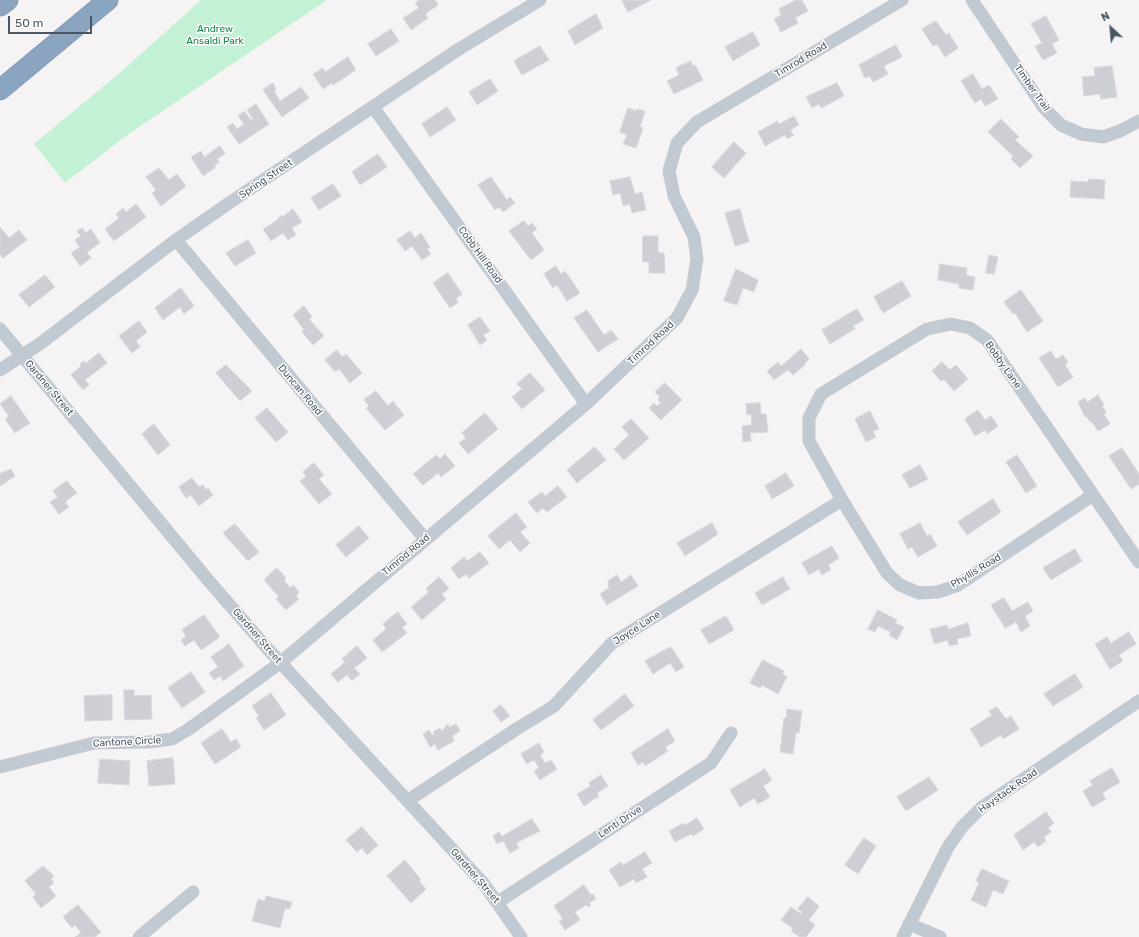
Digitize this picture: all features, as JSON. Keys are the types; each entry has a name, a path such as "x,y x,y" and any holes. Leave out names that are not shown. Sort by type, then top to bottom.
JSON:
{"highway":[{"path":"0,6 8,0"},
{"path":"0,90 108,0"}],"street":[{"name":"Spring Street","path":"0,370 22,356 176,240 459,49 540,0"},
{"name":"Timrod Road","path":"280,663 586,404 677,318 692,290 697,259 694,237 674,196 669,170 677,143 697,122 902,0"},
{"name":"Timber Trail","path":"972,0 1044,108 1061,125 1081,134 1103,137 1120,131 1139,121"},
{"name":"Cobb Hill Road","path":"373,107 586,404"},
{"name":"Duncan Road","path":"176,240 425,539"},
{"name":"Bobby Lane","path":"842,500 809,441 809,418 821,394 927,329 950,324 970,328 987,340 1139,562"},
{"name":"Gardner Street","path":"0,329 208,580 280,663 465,862 498,902 521,937"},
{"name":"Phyllis Road","path":"842,500 887,573 900,585 919,593 938,592 958,585 1093,495"},
{"name":"Joyce Lane","path":"407,801 554,706 612,643 842,500"},
{"name":"Cantone Circle","path":"0,767 94,743 149,742 172,739 189,730 280,663"},
{"name":"Haystack Road","path":"903,937 948,847 962,827 981,808 1139,701"},
{"name":"Lenti Drive","path":"498,902 711,763 731,733"},
{"path":"139,937 193,892"},
{"path":"909,924 940,937"}],"green space":[{"name":"Andrew Ansaldi Park","path":"201,0 327,0 127,135 65,183 34,144 122,71"}],"building":[{"path":"419,0 435,0 438,5 425,14 428,18 411,30 403,18 419,8 415,3"},
{"path":"622,0 651,0 628,12"},
{"path":"796,0 802,0 808,11 795,18 798,23 781,32 774,19 781,15 779,9"},
{"path":"596,14 603,28 575,45 568,31"},
{"path":"1046,16 1059,40 1052,44 1057,53 1043,60 1035,46 1042,43 1031,24"},
{"path":"936,21 946,35 949,33 958,48 945,57 937,44 933,46 922,29"},
{"path":"391,29 399,41 376,56 368,44"},
{"path":"753,32 760,45 733,61 725,47"},
{"path":"896,45 902,57 884,66 888,74 873,82 870,76 865,78 859,65"},
{"path":"540,46 549,60 522,75 514,61"},
{"path":"348,57 356,70 333,85 332,83 323,89 313,74 323,68 325,72"},
{"path":"691,61 693,66 695,65 703,80 674,94 667,81 679,75 676,68"},
{"path":"1112,66 1117,97 1101,99 1100,94 1084,96 1082,77 1095,76 1094,68"},
{"path":"973,74 982,89 989,85 998,99 985,106 981,99 975,103 961,81"},
{"path":"490,79 498,91 477,105 469,92"},
{"path":"273,83 276,89 274,91 280,101 301,87 309,98 282,117 263,90"},
{"path":"837,83 844,96 821,108 819,104 812,108 806,97"},
{"path":"256,104 269,124 239,144 227,127 233,123 237,129 244,124 238,116 244,111 251,120 253,119 247,110"},
{"path":"447,107 456,120 430,137 422,124"},
{"path":"628,108 636,111 637,109 645,111 640,127 643,128 636,148 623,144 627,135 620,132"},
{"path":"794,116 799,125 790,130 794,135 787,139 785,135 765,146 758,132 777,121 779,124"},
{"path":"1001,119 1019,137 1015,140 1033,156 1020,168 1011,159 1013,156 988,132"},
{"path":"734,142 746,153 724,178 712,167"},
{"path":"220,146 225,154 217,159 219,162 214,165 216,167 203,176 191,157 201,151 204,157"},
{"path":"378,154 387,167 360,185 352,172"},
{"path":"159,168 169,180 177,174 186,186 161,206 152,193 156,190 146,177"},
{"path":"491,177 507,200 510,197 515,203 503,212 499,207 495,210 478,185"},
{"path":"630,177 635,194 642,192 646,210 632,213 630,204 623,206 620,193 613,195 610,181"},
{"path":"1089,179 1105,180 1104,199 1070,197 1071,181 1088,182"},
{"path":"333,184 341,196 319,210 311,198"},
{"path":"136,204 146,217 114,241 105,229 119,218 116,214 123,208 126,212"},
{"path":"293,209 302,222 292,228 296,235 288,240 283,233 271,241 263,229 276,221 281,215 282,217"},
{"path":"740,209 749,242 735,246 725,213"},
{"path":"524,221 528,226 532,223 537,229 532,233 544,250 531,260 509,231"},
{"path":"0,227 9,238 19,230 27,240 3,258 0,254"},
{"path":"82,228 86,233 91,229 100,243 87,252 91,258 80,266 71,253 80,247 75,240 81,236 77,231"},
{"path":"410,231 415,238 421,233 430,247 427,249 431,254 422,260 412,246 405,251 397,240"},
{"path":"643,236 658,236 658,253 664,253 665,273 649,273 649,262 643,262"},
{"path":"248,240 256,253 235,266 226,253"},
{"path":"989,255 998,257 994,274 986,273"},
{"path":"940,264 967,268 966,275 975,277 973,290 959,288 959,284 938,280"},
{"path":"556,266 561,274 565,271 580,293 567,301 557,285 553,288 544,274"},
{"path":"736,269 758,280 754,292 743,288 737,305 724,301"},
{"path":"448,273 462,294 456,299 458,303 450,308 433,283"},
{"path":"45,275 55,287 29,307 19,295"},
{"path":"902,281 911,296 883,313 874,297"},
{"path":"181,288 194,306 184,314 180,307 163,320 155,308"},
{"path":"1021,290 1043,321 1027,332 1015,313 1013,314 1004,302"},
{"path":"304,306 312,317 309,319 324,336 313,345 302,332 304,330 293,315"},
{"path":"857,309 864,320 853,326 855,329 830,344 822,330"},
{"path":"587,310 604,335 611,330 618,339 598,352 574,318"},
{"path":"480,317 490,331 483,335 487,340 480,345 468,325"},
{"path":"139,321 147,332 136,341 140,347 132,353 119,336"},
{"path":"801,349 809,359 804,364 805,365 793,375 788,370 774,380 767,371 778,362 781,366"},
{"path":"337,350 342,357 346,354 362,373 350,383 339,369 335,372 325,360"},
{"path":"1051,351 1056,359 1063,355 1068,362 1065,365 1073,377 1058,387 1039,358"},
{"path":"99,353 107,363 85,380 89,385 83,390 71,375 81,366 80,364 84,361 86,363"},
{"path":"942,362 950,370 956,365 968,379 954,391 944,379 941,381 932,371"},
{"path":"226,365 252,391 240,401 216,373"},
{"path":"530,373 545,390 522,409 512,397 522,389 517,384"},
{"path":"665,383 682,400 661,420 649,408 654,403 657,406 661,403 658,400 660,397 655,392"},
{"path":"376,391 388,406 393,401 404,415 385,430 366,408 369,406 364,400"},
{"path":"1098,395 1104,405 1102,406 1106,412 1104,414 1110,424 1098,431 1092,422 1091,423 1086,416 1085,417 1078,402 1085,398 1087,402"},
{"path":"11,396 30,423 15,433 5,419 9,416 0,404"},
{"path":"760,403 761,414 766,414 768,432 750,433 751,441 743,442 742,426 752,425 751,414 747,415 746,404"},
{"path":"267,408 288,432 276,442 255,418"},
{"path":"978,410 985,420 991,416 998,426 987,434 985,430 975,436 965,419"},
{"path":"870,411 879,429 873,431 876,437 866,442 855,419"},
{"path":"485,413 498,429 468,454 459,443 466,438 462,433"},
{"path":"631,419 649,438 624,460 614,449 629,435 622,427"},
{"path":"154,424 170,445 158,455 142,434"},
{"path":"595,447 606,460 577,483 567,470"},
{"path":"1122,448 1139,474 1139,484 1131,489 1109,456"},
{"path":"445,454 455,466 441,477 438,473 423,485 413,474 436,455 440,459"},
{"path":"1017,455 1037,486 1026,493 1006,462"},
{"path":"314,463 324,475 319,479 332,494 319,504 300,481 306,476 303,472"},
{"path":"920,465 928,479 910,488 902,475"},
{"path":"11,469 15,476 0,486 0,474"},
{"path":"786,473 794,486 772,499 765,486"},
{"path":"192,478 199,487 203,485 206,490 208,488 213,495 199,506 191,495 186,498 179,487"},
{"path":"67,481 77,493 65,502 69,507 59,514 50,502 58,497 53,491"},
{"path":"558,486 567,497 547,512 543,508 537,513 528,502 542,492 545,496"},
{"path":"993,499 1001,512 967,535 958,522"},
{"path":"516,513 527,527 520,532 530,543 520,552 510,540 499,549 488,536"},
{"path":"712,523 718,534 685,556 677,543"},
{"path":"920,523 927,536 930,534 937,546 918,557 912,547 908,549 900,534"},
{"path":"235,524 259,552 248,561 223,533"},
{"path":"359,526 369,538 346,557 336,545"},
{"path":"832,546 839,558 828,565 831,570 822,575 819,569 809,575 802,563"},
{"path":"1075,549 1082,561 1051,580 1043,568"},
{"path":"480,552 489,563 469,578 466,574 459,579 451,568 464,557 467,561"},
{"path":"277,568 286,578 284,580 290,588 293,585 299,592 296,596 299,599 286,610 276,599 279,597 264,580"},
{"path":"617,575 621,582 631,575 638,586 607,605 600,594 609,588 608,581"},
{"path":"439,577 449,588 442,594 446,599 422,620 411,607 429,592 426,589"},
{"path":"783,577 790,589 762,605 755,593"},
{"path":"1004,598 1012,611 1028,602 1033,611 1025,616 1030,626 1021,632 1016,622 1005,628 991,605"},
{"path":"878,610 897,620 895,623 904,627 897,640 889,635 891,632 878,626 875,632 868,629"},
{"path":"398,612 407,624 402,627 407,633 382,652 373,640 386,629 383,624"},
{"path":"204,615 220,637 201,650 194,640 185,646 181,640 186,636 182,630"},
{"path":"726,616 734,630 709,644 701,630"},
{"path":"968,623 971,636 957,639 958,644 949,646 948,640 934,644 930,629 947,625 948,629"},
{"path":"1129,632 1136,644 1119,655 1123,661 1110,669 1095,644 1107,637 1111,643"},
{"path":"229,644 244,666 223,681 220,676 214,680 209,673 218,667 211,657"},
{"path":"357,646 367,658 354,668 360,674 352,681 347,675 338,682 331,674 345,662 342,659"},
{"path":"671,647 684,667 676,672 670,663 653,674 645,661"},
{"path":"763,660 784,671 782,674 787,677 778,694 762,685 760,688 750,683"},
{"path":"191,672 205,692 182,708 168,688"},
{"path":"1075,674 1083,687 1053,706 1044,694"},
{"path":"124,690 134,690 134,696 151,695 152,719 125,720"},
{"path":"271,693 286,715 264,730 256,718 259,716 252,706"},
{"path":"625,694 634,706 601,730 593,720"},
{"path":"112,695 112,720 85,721 84,696"},
{"path":"501,705 510,716 501,722 493,711"},
{"path":"997,707 1006,719 1011,716 1019,729 1003,739 1001,735 981,747 970,729 992,715 989,711"},
{"path":"787,709 802,711 799,733 796,732 793,754 780,752 784,718 786,718"},
{"path":"448,724 449,727 456,724 460,731 452,736 454,741 438,750 435,744 430,747 423,734 429,730 432,735 435,734 433,732 440,728 442,731"},
{"path":"222,729 231,742 236,739 241,747 215,764 201,743"},
{"path":"668,729 675,741 665,747 668,751 645,766 643,762 638,765 631,753"},
{"path":"539,743 544,752 540,755 545,763 551,760 557,769 540,780 534,771 539,768 534,760 527,764 521,754"},
{"path":"173,758 175,784 149,786 147,761"},
{"path":"100,759 130,761 129,785 98,783"},
{"path":"1112,768 1120,782 1102,793 1106,799 1092,807 1083,791 1093,785 1090,781"},
{"path":"765,769 772,780 763,786 770,797 758,804 754,798 740,807 730,790"},
{"path":"601,775 608,786 597,793 599,796 584,806 577,794 591,786 589,783"},
{"path":"929,777 938,790 906,811 897,797"},
{"path":"1046,812 1054,823 1048,828 1051,832 1044,837 1046,841 1038,847 1034,842 1023,850 1014,835"},
{"path":"697,818 704,829 693,836 691,834 675,842 669,831 684,823 685,825"},
{"path":"532,819 540,831 516,843 519,848 510,853 503,841 497,844 493,836 499,832 502,836"},
{"path":"362,827 378,845 367,855 362,848 357,852 346,840"},
{"path":"864,838 876,846 858,874 845,865"},
{"path":"645,852 652,863 642,869 647,877 636,883 634,879 620,887 609,870 621,862 623,865"},
{"path":"405,860 421,880 419,881 426,889 411,903 387,876"},
{"path":"43,866 54,876 51,879 54,883 49,887 56,896 41,908 33,897 36,894 25,881"},
{"path":"982,869 1009,881 1003,894 993,890 986,907 971,900 979,883 976,881"},
{"path":"584,885 596,899 589,903 591,905 588,907 586,905 575,912 580,920 565,930 559,921 563,919 554,906"},
{"path":"266,896 292,902 290,909 285,908 280,928 252,921 258,899 265,901"},
{"path":"808,897 819,906 809,920 815,925 806,937 800,937 791,931 793,928 781,920 791,907 801,914 802,912 798,909"},
{"path":"78,905 101,932 95,937 75,937 81,933 75,925 72,928 63,917"}]}
